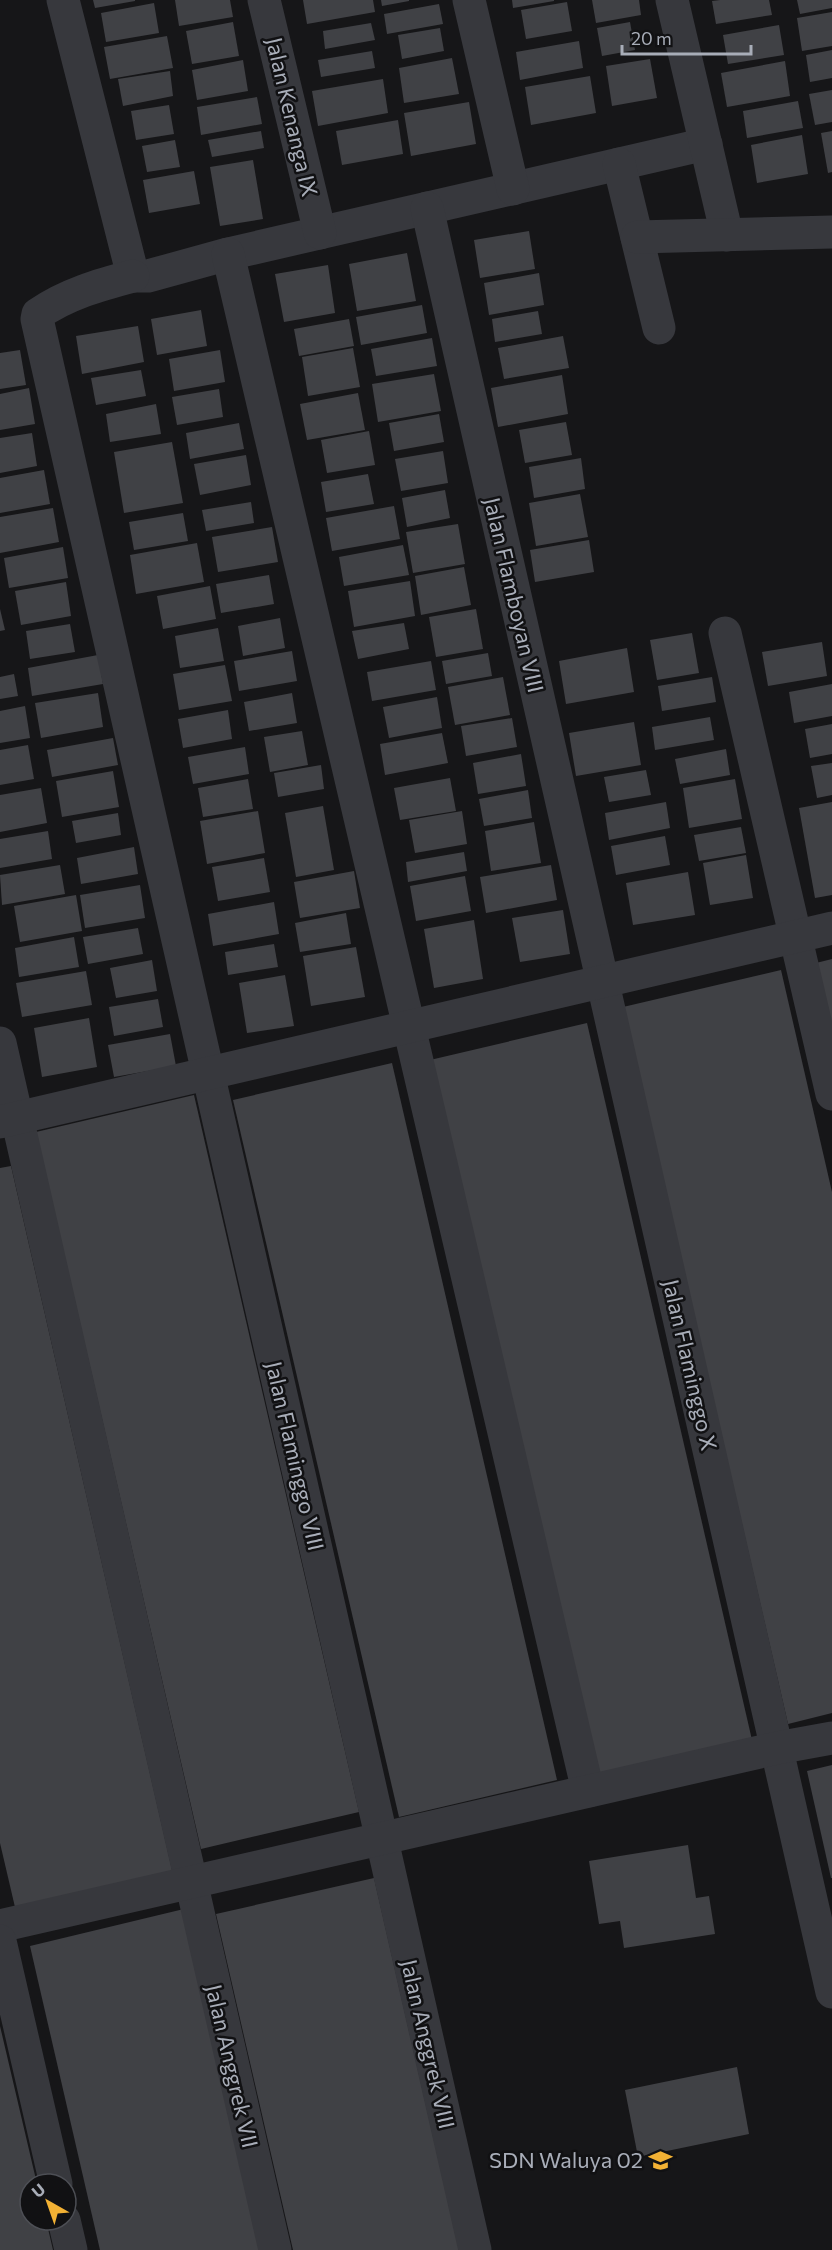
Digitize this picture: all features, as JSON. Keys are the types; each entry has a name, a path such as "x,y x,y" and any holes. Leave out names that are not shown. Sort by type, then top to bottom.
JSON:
{"street":[{"path":"63,0 133,276 148,276 228,254 706,144"},
{"name":"Jalan Kenanga IX","path":"264,0 320,233"},
{"path":"469,0 513,189"},
{"path":"672,0 727,235"},
{"path":"619,164 659,328"},
{"name":"Jalan Flamboyan VIII","path":"427,208 602,981"},
{"path":"637,237 832,232"},
{"path":"228,254 588,1791"},
{"name":"Jalan Flaminggo VIII","path":"133,276 91,287 56,302 38,314 37,319 381,1839"},
{"path":"725,633 832,1094"},
{"path":"8,1120 832,928"},
{"name":"Jalan Flaminggo X","path":"602,981 832,1992"},
{"name":"Jalan Anggrek VII","path":"0,1043 8,1120 275,2250"},
{"path":"0,1926 777,1748 832,1738"},
{"name":"Jalan Anggrek VIII","path":"381,1839 476,2250"},
{"path":"0,1941 53,2172"},
{"path":"67,2232 71,2250"}],"building":[{"path":"93,0 135,0 135,1 95,8"},
{"path":"175,0 230,0 233,17 179,26"},
{"path":"303,0 373,0 375,12 307,24"},
{"path":"381,0 409,0 409,1 382,6"},
{"path":"512,0 554,0 554,1 513,8"},
{"path":"592,0 639,0 641,15 596,23"},
{"path":"769,0 772,15 716,24 712,1"},
{"path":"797,0 832,0 832,8 800,14"},
{"path":"567,2 572,31 526,39 521,10"},
{"path":"154,3 159,33 106,42 101,13"},
{"path":"439,4 443,24 387,34 384,14"},
{"path":"832,12 832,46 802,51 797,18"},
{"path":"233,22 239,56 192,64 186,31"},
{"path":"630,22 635,50 602,56 597,28"},
{"path":"371,23 375,40 325,49 323,31"},
{"path":"779,25 784,55 728,64 723,35"},
{"path":"440,28 444,51 402,59 398,35"},
{"path":"167,36 173,68 110,79 104,47"},
{"path":"579,41 583,68 520,80 516,52"},
{"path":"832,50 832,78 810,82 806,55"},
{"path":"372,51 375,68 321,77 318,60"},
{"path":"452,58 459,94 404,103 399,68"},
{"path":"650,59 657,98 612,106 606,66"},
{"path":"243,60 248,91 197,100 192,70"},
{"path":"785,61 790,96 727,107 721,73"},
{"path":"170,71 173,96 123,106 118,79"},
{"path":"590,76 596,113 531,125 525,87"},
{"path":"383,79 388,113 318,126 312,91"},
{"path":"832,90 832,122 815,125 809,94"},
{"path":"257,97 262,124 201,135 197,107"},
{"path":"798,101 803,128 747,138 743,111"},
{"path":"469,102 476,144 411,156 404,113"},
{"path":"169,105 174,134 136,140 131,111"},
{"path":"398,120 403,154 342,165 336,131"},
{"path":"261,131 264,148 212,157 208,140"},
{"path":"832,131 832,172 828,173 821,133"},
{"path":"802,135 808,174 757,183 751,145"},
{"path":"175,140 180,167 147,172 142,146"},
{"path":"253,160 263,219 220,226 210,167"},
{"path":"194,171 200,204 149,213 143,180"},
{"path":"529,231 535,269 480,278 474,240"},
{"path":"407,253 416,301 357,311 349,264"},
{"path":"328,265 335,313 284,322 275,274"},
{"path":"539,273 544,305 489,315 484,283"},
{"path":"422,305 427,333 361,345 356,317"},
{"path":"201,310 207,346 157,355 151,319"},
{"path":"538,311 542,334 495,342 492,319"},
{"path":"349,319 354,346 299,356 294,329"},
{"path":"138,326 144,362 82,374 76,336"},
{"path":"563,336 569,368 504,379 498,348"},
{"path":"432,338 437,366 376,376 371,349"},
{"path":"353,348 360,387 308,396 302,357"},
{"path":"20,350 26,385 0,389 0,353"},
{"path":"220,350 225,382 174,391 169,359"},
{"path":"141,370 146,396 96,405 91,378"},
{"path":"434,374 441,411 378,422 372,384"},
{"path":"562,375 568,414 498,427 491,388"},
{"path":"29,388 35,424 0,430 0,394"},
{"path":"219,389 223,417 177,425 172,397"},
{"path":"358,393 365,430 307,440 300,404"},
{"path":"156,404 161,434 110,442 106,414"},
{"path":"439,414 444,442 394,451 389,423"},
{"path":"566,422 572,455 525,463 519,430"},
{"path":"239,423 244,449 190,459 186,433"},
{"path":"369,431 375,465 327,473 321,440"},
{"path":"32,433 37,466 0,473 0,438"},
{"path":"172,442 183,503 124,513 114,452"},
{"path":"443,451 448,483 401,491 395,459"},
{"path":"246,455 251,485 200,495 194,464"},
{"path":"581,458 585,489 534,498 529,467"},
{"path":"44,470 50,504 0,513 0,478"},
{"path":"368,474 374,504 326,512 321,482"},
{"path":"445,490 450,518 407,527 402,498"},
{"path":"580,494 588,537 536,546 529,503"},
{"path":"251,502 254,523 206,531 202,510"},
{"path":"394,506 400,539 332,551 326,518"},
{"path":"53,508 59,542 0,553 0,517"},
{"path":"183,513 188,541 134,550 129,522"},
{"path":"458,524 465,564 413,573 406,532"},
{"path":"272,527 278,562 218,572 212,537"},
{"path":"589,540 594,572 535,582 530,550"},
{"path":"197,543 204,582 136,594 130,555"},
{"path":"403,545 409,575 344,586 339,557"},
{"path":"63,547 68,578 9,588 4,558"},
{"path":"464,567 471,605 421,615 415,576"},
{"path":"269,575 274,604 221,613 216,584"},
{"path":"410,581 415,616 354,627 348,591"},
{"path":"66,582 71,616 21,625 15,591"},
{"path":"210,586 216,619 163,629 157,596"},
{"path":"0,609 5,630 0,631"},
{"path":"476,609 483,649 436,657 429,617"},
{"path":"280,618 285,648 243,656 238,626"},
{"path":"404,623 409,649 358,659 352,631"},
{"path":"70,624 75,652 30,659 26,631"},
{"path":"218,628 224,661 180,668 175,636"},
{"path":"692,633 699,673 657,680 650,640"},
{"path":"822,642 827,676 768,686 762,652"},
{"path":"627,648 634,692 566,704 559,661"},
{"path":"292,651 297,681 239,691 234,661"},
{"path":"488,653 492,676 446,684 442,661"},
{"path":"98,655 103,684 32,696 28,668"},
{"path":"431,661 436,690 372,701 367,672"},
{"path":"225,665 232,701 179,710 173,674"},
{"path":"14,674 18,696 0,699 0,677"},
{"path":"503,677 510,715 455,725 448,687"},
{"path":"712,677 716,702 662,711 658,686"},
{"path":"832,684 832,716 794,723 789,692"},
{"path":"98,693 103,727 41,738 35,703"},
{"path":"292,693 297,723 249,731 244,702"},
{"path":"437,697 442,728 389,738 383,707"},
{"path":"25,706 30,738 0,743 0,711"},
{"path":"228,710 232,739 183,748 178,719"},
{"path":"710,717 714,740 655,750 652,727"},
{"path":"512,718 517,747 466,756 461,726"},
{"path":"634,722 641,765 576,776 569,733"},
{"path":"832,724 832,754 810,758 805,729"},
{"path":"302,731 308,765 270,772 264,737"},
{"path":"442,733 448,763 385,775 380,744"},
{"path":"113,738 118,765 52,777 47,750"},
{"path":"28,745 34,779 0,785 0,750"},
{"path":"245,747 249,774 193,784 188,757"},
{"path":"726,749 730,775 680,784 675,759"},
{"path":"521,754 526,786 478,794 473,763"},
{"path":"832,763 832,795 817,798 811,766"},
{"path":"321,765 324,789 278,797 274,773"},
{"path":"646,770 651,795 609,802 604,777"},
{"path":"113,771 119,807 62,817 56,781"},
{"path":"450,778 456,811 400,820 394,788"},
{"path":"248,779 253,809 203,817 198,788"},
{"path":"735,779 742,819 689,828 683,788"},
{"path":"41,788 47,823 0,832 0,795"},
{"path":"528,790 532,818 484,826 479,799"},
{"path":"666,802 670,828 609,840 605,813"},
{"path":"832,802 832,895 815,898 799,808"},
{"path":"323,806 334,870 296,877 285,813"},
{"path":"258,811 265,853 207,864 200,821"},
{"path":"462,811 467,844 415,853 409,820"},
{"path":"118,813 121,835 76,843 72,821"},
{"path":"534,822 541,863 491,871 485,831"},
{"path":"741,827 746,853 699,861 694,835"},
{"path":"48,831 52,859 0,868 0,839"},
{"path":"665,836 670,865 616,875 611,846"},
{"path":"134,847 138,874 81,884 77,858"},
{"path":"464,852 467,871 408,882 406,862"},
{"path":"746,855 753,898 710,905 703,863"},
{"path":"264,858 270,892 218,901 212,867"},
{"path":"60,865 65,894 2,905 0,875"},
{"path":"551,865 557,900 486,913 480,877"},
{"path":"354,871 360,908 300,918 294,882"},
{"path":"688,872 695,915 633,925 626,883"},
{"path":"465,876 471,911 416,921 410,886"},
{"path":"140,885 145,918 85,928 80,895"},
{"path":"76,895 82,931 20,942 14,906"},
{"path":"274,902 279,934 213,946 208,914"},
{"path":"563,910 570,954 520,962 512,918"},
{"path":"346,913 351,944 300,952 295,923"},
{"path":"474,920 483,979 434,988 424,929"},
{"path":"138,928 143,954 88,964 83,937"},
{"path":"74,937 79,967 19,977 15,948"},
{"path":"274,944 278,967 228,975 225,952"},
{"path":"356,947 365,997 311,1006 303,956"},
{"path":"832,959 832,1028 816,963"},
{"path":"152,960 157,991 116,998 110,968"},
{"path":"781,970 832,1192 832,1713 788,1724 623,1007"},
{"path":"86,971 92,1005 22,1017 16,983"},
{"path":"285,975 294,1026 247,1033 239,983"},
{"path":"158,999 163,1027 114,1036 109,1007"},
{"path":"89,1018 97,1067 42,1077 34,1028"},
{"path":"587,1023 752,1740 594,1777 430,1060"},
{"path":"170,1034 176,1066 114,1077 108,1045"},
{"path":"392,1063 557,1780 399,1817 233,1100"},
{"path":"194,1095 359,1812 201,1849 36,1132"},
{"path":"11,1166 175,1883 18,1920 0,1843 0,1168"},
{"path":"832,1765 832,1878 831,1878 807,1771"},
{"path":"688,1845 696,1898 709,1896 715,1934 624,1948 620,1921 599,1924 589,1861"},
{"path":"374,1878 459,2250 293,2250 216,1914"},
{"path":"188,1908 266,2250 100,2250 30,1946"},
{"path":"0,2026 34,2172 18,2172 18,2232 49,2232 53,2250 0,2250"},
{"path":"737,2067 749,2134 638,2157 625,2090"}],"place":[{"name":"SDN Waluya 02","path":"661,2160"}]}
